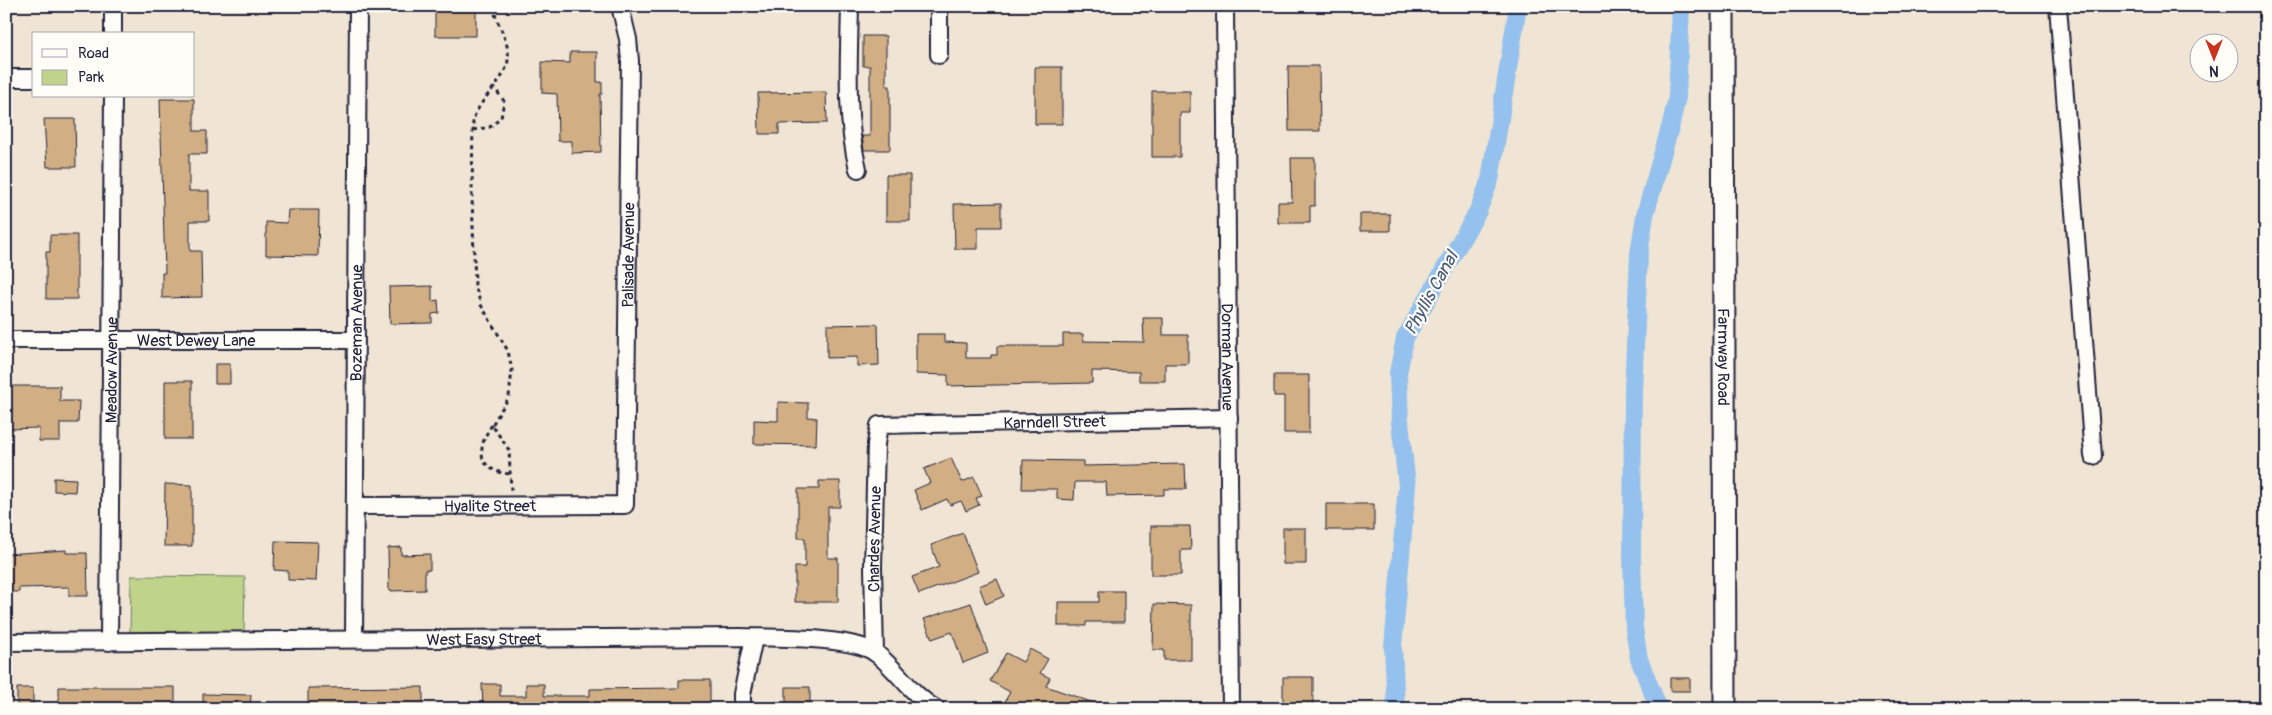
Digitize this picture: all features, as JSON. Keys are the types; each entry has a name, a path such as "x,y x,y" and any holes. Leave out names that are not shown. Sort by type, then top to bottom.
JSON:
{"main road":[{"name":"Farmway Road","path":"1722,6 1725,709"}],"street":[{"path":"113,32 114,6"},
{"name":"Bozeman Avenue","path":"354,639 358,6"},
{"name":"Palisade Avenue","path":"620,6 628,39 630,61 625,505"},
{"path":"850,6 850,101 853,147 858,169"},
{"path":"938,55 939,6"},
{"name":"Dorman Avenue","path":"1225,6 1231,709"},
{"path":"2058,6 2093,456"},
{"path":"6,78 32,78"},
{"name":"Meadow Avenue","path":"110,642 113,98"},
{"name":"West Dewey Lane","path":"6,340 356,340"},
{"name":"Karndell Street","path":"879,426 1229,418"},
{"name":"Chardes Avenue","path":"875,652 873,567 876,444 879,426"},
{"name":"Hyalite Street","path":"355,506 625,505"},
{"path":"742,709 742,694 754,638"},
{"name":"West Easy Street","path":"6,642 754,638 842,642 875,652 924,702 936,709"}],"path":[{"path":"493,6 509,54 506,70 477,108 473,130 475,285 481,305 508,351 512,370 509,397 481,442 482,456 489,468 511,474"},
{"path":"473,130 490,126 501,118 504,101 494,87"},
{"path":"492,425 509,450 511,506"}],"green space":[{"path":"131,576 245,577 244,634 130,633"}],"building":[{"path":"435,6 476,6 476,36 435,36"},
{"path":"863,36 886,36 886,86 890,86 890,150 864,150 862,136 870,136 870,66 863,66"},
{"path":"570,52 597,52 597,82 602,82 602,94 600,94 601,152 572,153 572,141 558,141 557,94 542,93 542,62 570,63"},
{"path":"1288,66 1319,66 1320,131 1289,131"},
{"path":"1035,67 1062,67 1062,124 1035,124"},
{"path":"1152,91 1190,91 1190,113 1180,113 1180,157 1152,157"},
{"path":"826,92 827,123 779,124 779,134 759,134 758,93"},
{"path":"160,99 194,99 194,131 207,131 207,154 189,154 189,191 209,191 209,221 190,221 190,251 201,251 202,297 162,298 162,273 165,273"},
{"path":"44,119 75,119 76,167 47,167"},
{"path":"1291,158 1315,158 1315,206 1310,206 1310,223 1278,223 1278,202 1292,202"},
{"path":"886,175 910,175 910,221 886,221"},
{"path":"1001,203 1001,227 978,227 978,249 955,249 954,204"},
{"path":"288,210 319,210 318,256 266,255 266,222 287,223"},
{"path":"1360,214 1390,214 1390,231 1360,231"},
{"path":"50,235 77,235 77,299 46,299 46,252 50,252"},
{"path":"432,286 432,301 438,300 439,313 432,314 432,323 390,324 389,287"},
{"path":"1143,318 1163,318 1163,335 1188,335 1188,364 1165,364 1165,381 1139,381 1139,372 1092,371 1092,383 948,386 948,375 916,374 916,334 944,334 944,342 966,343 966,358 991,358 991,355 997,355 997,346 1063,346 1063,334 1083,334 1083,341 1144,342"},
{"path":"878,324 879,365 857,366 857,357 827,358 827,325"},
{"path":"215,364 230,364 230,384 215,384"},
{"path":"1274,375 1309,375 1309,433 1284,433 1284,396 1274,396"},
{"path":"165,381 192,381 192,439 165,439"},
{"path":"6,386 60,386 60,401 79,401 78,423 60,423 60,441 39,441 39,428 6,429"},
{"path":"778,402 808,403 808,417 817,418 816,445 754,444 754,420 778,421"},
{"path":"951,458 962,482 974,477 982,496 976,498 979,505 966,511 961,501 950,505 947,499 922,510 914,490 930,483 924,469"},
{"path":"1023,460 1083,461 1083,466 1185,464 1186,489 1164,489 1164,495 1107,496 1106,482 1075,482 1074,500 1057,499 1057,489 1022,489"},
{"path":"54,478 76,479 75,492 54,491"},
{"path":"819,481 840,481 840,507 828,507 828,558 838,558 838,602 795,602 795,567 805,567 805,538 798,538 798,489 819,489"},
{"path":"165,484 192,485 192,546 164,546"},
{"path":"1326,504 1374,504 1374,530 1326,530"},
{"path":"1151,526 1190,526 1191,550 1181,550 1181,575 1151,575"},
{"path":"1283,528 1306,528 1306,564 1283,564"},
{"path":"963,533 978,572 919,594 912,577 939,567 931,545"},
{"path":"275,541 318,542 316,581 288,580 288,571 274,570"},
{"path":"401,547 401,555 430,554 430,570 425,570 425,590 389,591 388,548"},
{"path":"66,550 66,553 87,553 88,596 69,596 69,587 19,588 19,592 6,592 6,554"},
{"path":"997,579 1004,596 986,604 979,586"},
{"path":"1099,591 1124,591 1124,622 1086,622 1086,626 1058,626 1058,602 1099,602"},
{"path":"971,603 988,653 963,663 952,632 932,639 924,619"},
{"path":"1154,604 1191,605 1191,660 1164,660 1164,650 1153,650"},
{"path":"1030,649 1048,659 1040,673 1050,678 1046,686 1105,707 1104,709 1016,709 1004,703 1010,692 990,681 1006,653 1023,662"},
{"path":"1283,677 1313,677 1313,709 1283,709"},
{"path":"1670,678 1690,678 1690,691 1670,691"},
{"path":"679,680 710,680 710,709 483,709 482,684 500,684 500,696 526,696 526,684 544,684 544,696 590,696 590,689 679,688"},
{"path":"59,687 175,687 175,708 59,709"},
{"path":"423,687 423,709 308,709 308,688"},
{"path":"786,687 810,687 810,709 786,709"},
{"path":"17,688 33,688 33,709 17,709"},
{"path":"203,694 251,695 250,709 203,709"}],"waterway":[{"name":"Phyllis Canal","path":"1396,709 1393,647 1407,486 1400,422 1398,373 1405,338 1478,211 1490,180 1518,6"},
{"name":"Phyllis Canal","path":"1659,709 1639,659 1634,628 1632,555 1633,392 1639,254 1645,215 1677,97 1681,6"}]}
